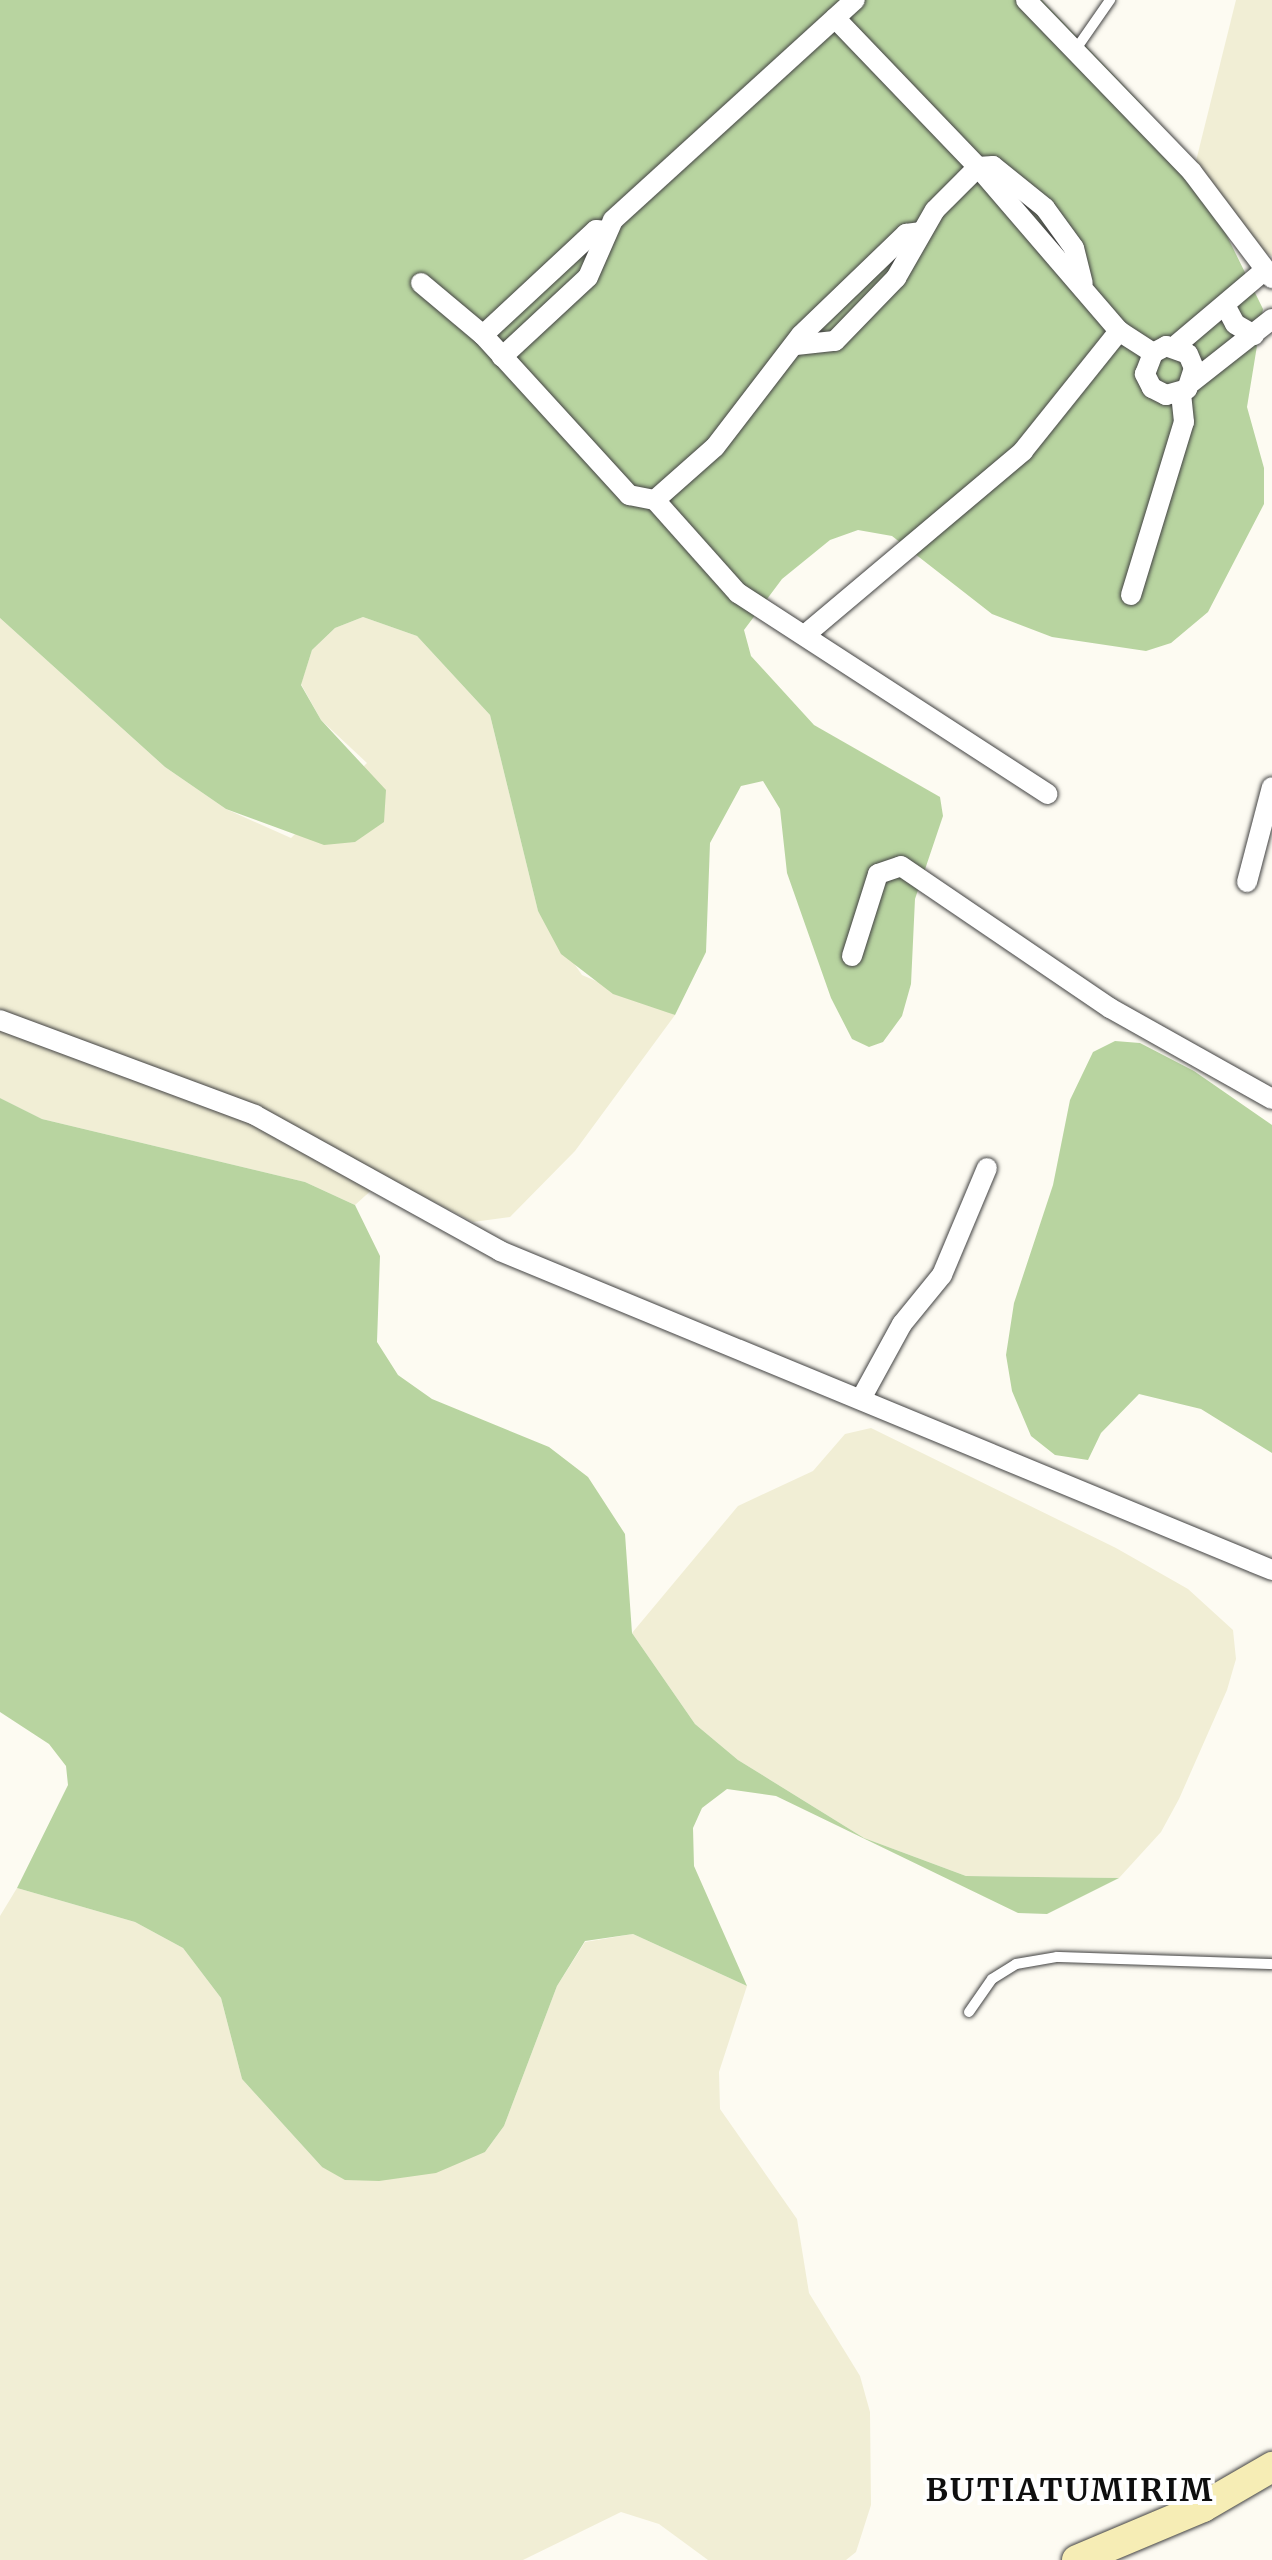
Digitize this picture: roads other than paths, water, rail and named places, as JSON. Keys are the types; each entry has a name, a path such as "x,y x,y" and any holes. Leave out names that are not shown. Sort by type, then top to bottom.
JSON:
{"street":[{"path":"502,357 588,277 606,231 855,0"},
{"path":"796,345 835,341 896,278 920,232 978,167 993,166 1045,208 1074,248 1083,283 1119,331 1153,353 1174,347 1269,274 1192,172 1026,0"},
{"path":"835,18 978,167"},
{"path":"483,335 596,230 606,231"},
{"path":"655,500 715,447 796,345 906,234 920,232"},
{"path":"421,283 483,335 629,495 655,500 738,593 806,634 1047,794"},
{"path":"1225,305 1235,324 1254,335"},
{"path":"1153,353 1148,382 1166,395 1186,388 1272,319"},
{"path":"806,634 1023,451 1119,331"},
{"path":"1131,595 1184,422 1192,360 1174,347"},
{"path":"1247,882 1272,787"},
{"path":"852,956 878,874 901,866 1110,1008 1272,1099"},
{"path":"0,1020 255,1115 500,1251 862,1397 1272,1570"},
{"path":"862,1397 902,1324 942,1275 987,1168"},
{"path":"1077,2560 1203,2507 1272,2467"}],"lane":[{"path":"1076,49 1110,0"},
{"path":"969,2012 992,1979 1016,1964 1057,1957 1272,1964"}],"district":[{"name":"BUTIATUMIRIM","path":"1070,2490"}]}
